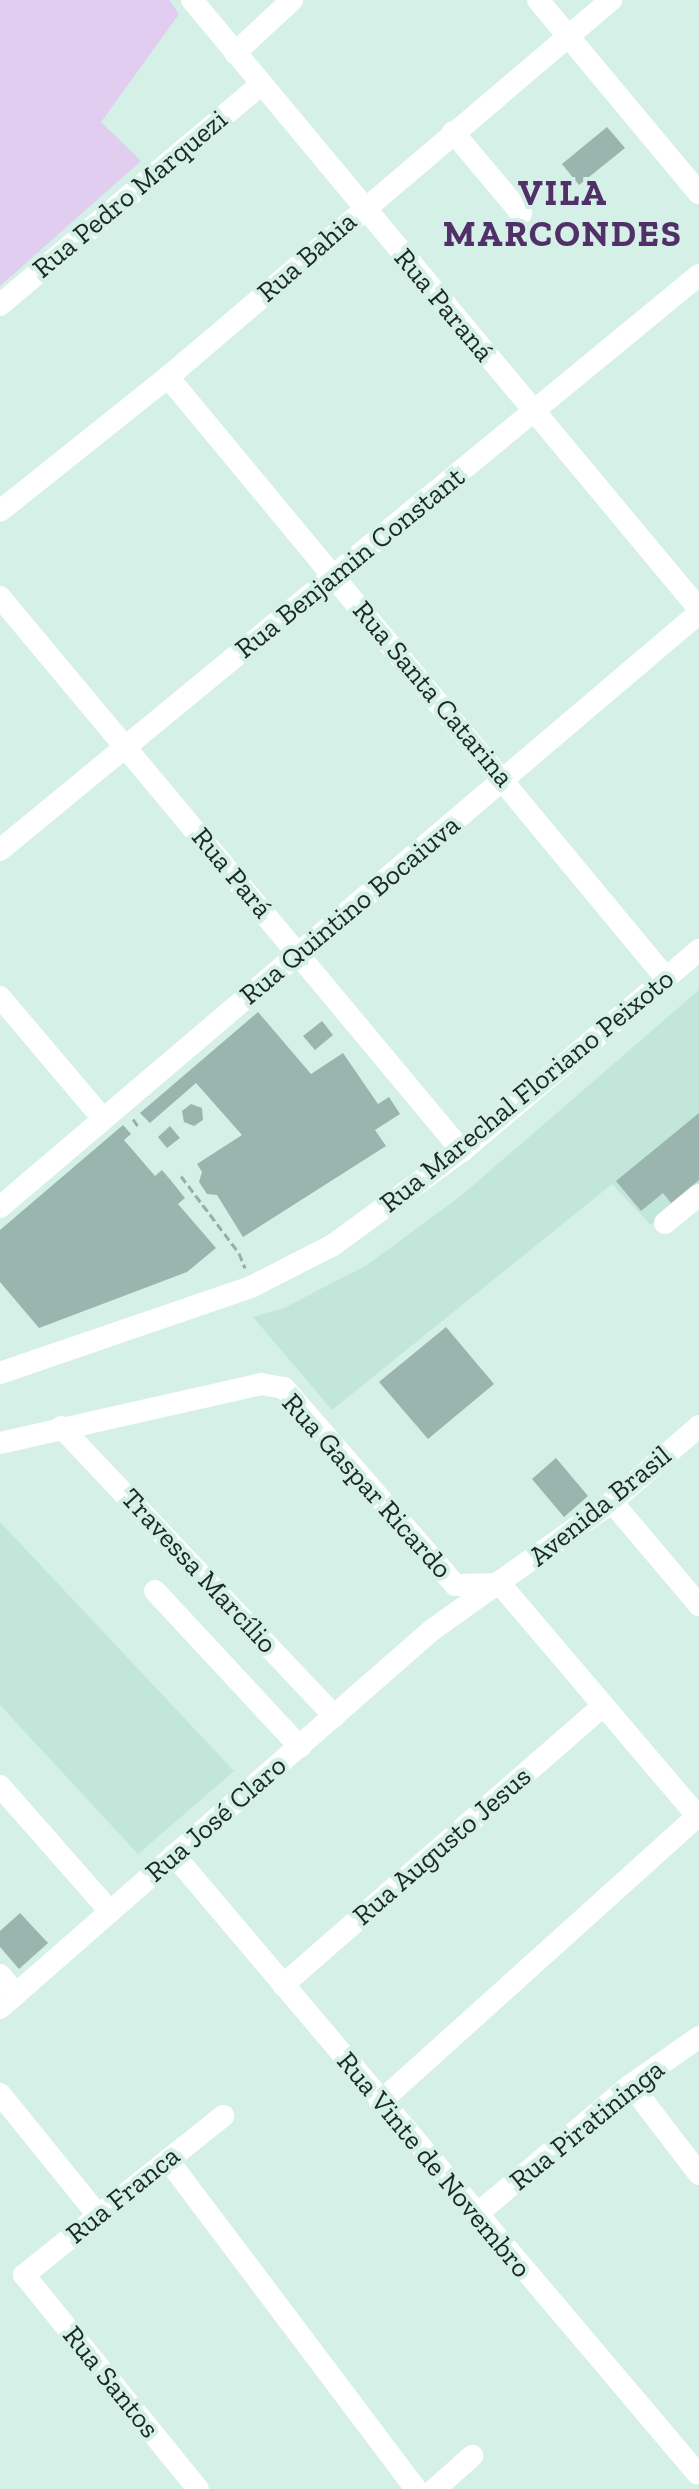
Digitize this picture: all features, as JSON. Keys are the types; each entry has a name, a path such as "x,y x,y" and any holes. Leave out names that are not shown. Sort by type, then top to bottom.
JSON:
{"street":[{"name":"Rua Paraná","path":"192,0 699,611"},
{"path":"235,53 292,0"},
{"path":"538,0 699,193"},
{"name":"Rua Bahia","path":"0,511 168,377 611,0"},
{"name":"Rua Pedro Marquezi","path":"0,305 260,85"},
{"path":"453,132 521,213"},
{"name":"Rua Benjamin Constant","path":"0,850 534,414 699,275"},
{"name":"Rua Santa Catarina","path":"168,377 665,977"},
{"name":"Rua Pará","path":"0,597 462,1151"},
{"name":"Rua Quintino Bocaiuva","path":"0,1207 699,611"},
{"name":"Rua Marechal Floriano Peixoto","path":"0,1373 251,1287 333,1245 462,1151 699,950"},
{"path":"0,997 103,1119"},
{"path":"665,1223 699,1195"},
{"name":"Rua Gaspar Ricardo","path":"0,1443 261,1384 284,1388 455,1585 500,1584"},
{"name":"Avenida Brasil","path":"500,1584 612,1502 699,1426"},
{"name":"Travessa Marcílio","path":"61,1427 334,1716"},
{"path":"612,1502 699,1605"},
{"path":"380,2102 697,1818 500,1584"},
{"name":"Rua José Claro","path":"8,2001 432,1630 500,1584"},
{"name":"Rua José Claro","path":"432,1630 455,1585"},
{"path":"155,1591 300,1747"},
{"name":"Rua Augusto Jesus","path":"283,1985 602,1707"},
{"path":"0,1786 110,1911"},
{"name":"Rua Vinte de Novembro","path":"174,1855 380,2102 698,2472"},
{"path":"0,1975 8,2001"},
{"name":"Rua Piratininga","path":"477,2214 631,2085 699,2037"},
{"path":"631,2085 699,2174"},
{"path":"0,2094 98,2215"},
{"name":"Rua Franca","path":"24,2275 223,2116"},
{"path":"168,2160 416,2489"},
{"name":"Rua Santos","path":"24,2275 198,2489"},
{"path":"435,2489 472,2456"},
{"path":"680,2489 698,2472"}],"path":[{"path":"181,1176 239,1253 251,1287"}],"shaded area":[{"path":"0,0 169,0 179,14 101,122 141,161 0,286"},
{"path":"699,990 699,1184 651,1225 612,1184 332,1410 253,1317 284,1308 367,1265 462,1195"},
{"path":"0,1522 234,1771 138,1854 0,1705"}],"building":[{"path":"607,127 625,148 579,185 562,164"},
{"path":"258,1012 311,1074 343,1053 378,1104 389,1097 400,1114 375,1130 386,1146 243,1237 217,1195 207,1194 199,1182 202,1172 197,1164 242,1135 196,1083 150,1123 140,1113"},
{"path":"322,1021 333,1035 315,1050 303,1036"},
{"path":"191,1104 202,1108 203,1120 194,1126 184,1122 182,1111"},
{"path":"699,1113 699,1180 671,1203 663,1193 641,1211 616,1181"},
{"path":"123,1125 131,1134 124,1140 155,1176 162,1170 185,1198 178,1204 216,1248 187,1272 39,1328 0,1282 0,1230"},
{"path":"170,1126 180,1138 167,1148 158,1137"},
{"path":"446,1327 494,1384 428,1439 379,1382"},
{"path":"556,1458 588,1496 564,1517 532,1479"},
{"path":"20,1913 48,1943 19,1969 0,1947 0,1931"}],"district":[{"name":"VILA MARCONDES","path":"563,212"}]}
